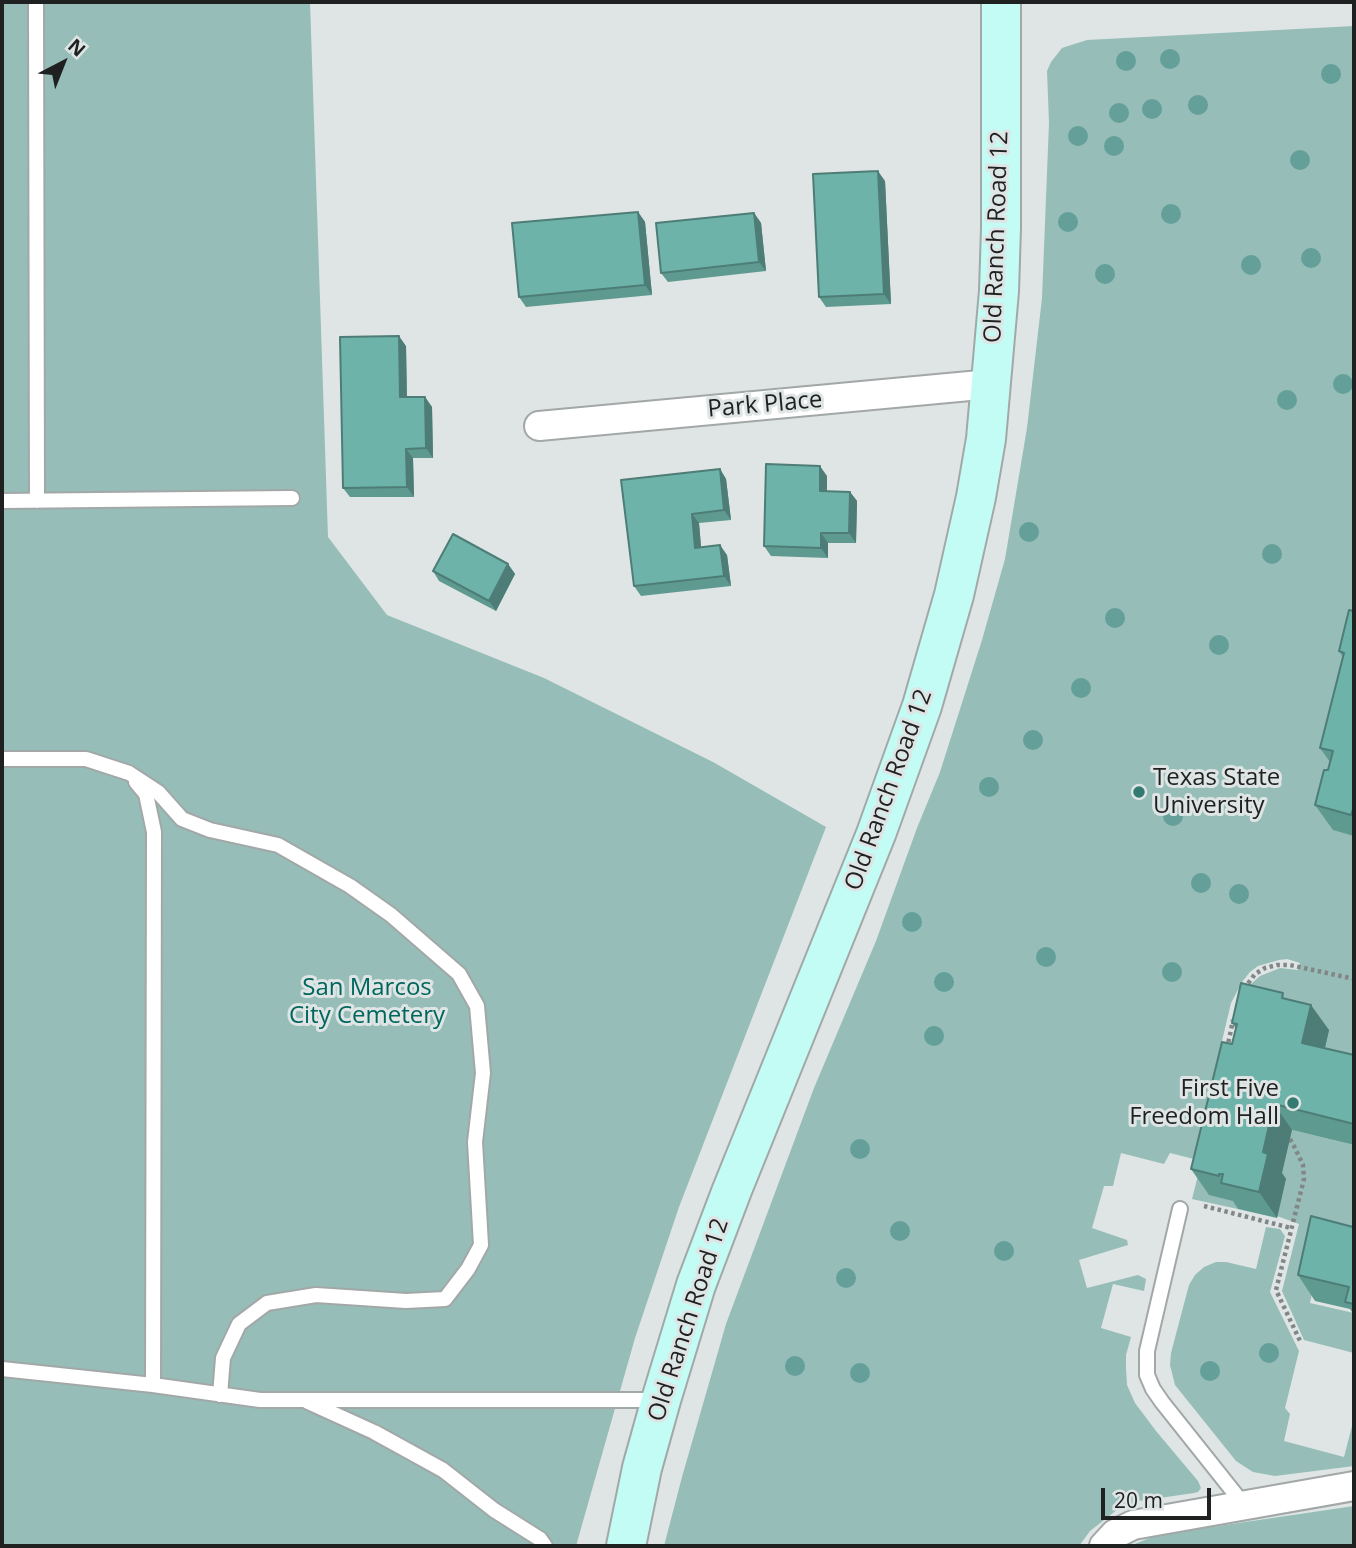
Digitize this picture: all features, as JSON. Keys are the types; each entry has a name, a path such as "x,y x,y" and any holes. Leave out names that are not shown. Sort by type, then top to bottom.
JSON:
{"main road":[{"name":"Old Ranch Road 12","path":"626,1546 642,1468 696,1285 876,834 922,706 954,595 986,439 999,291 1001,2"}],"street":[{"name":"Park Place","path":"540,426 991,384"},
{"path":"1104,1546 1115,1534 1133,1525 1354,1486"}],"lane":[{"path":"36,2 37,501"},
{"path":"2,501 292,498"},
{"path":"2,759 86,759 129,773 158,792 182,819 210,830 278,845 350,886 391,915 459,974 477,1006 483,1073 475,1142 481,1245 468,1269 445,1298 406,1301 316,1295 267,1303 239,1324 223,1358 220,1395"},
{"path":"129,773 146,794 155,832 153,1385"},
{"path":"1180,1209 1147,1351 1147,1375 1162,1402 1244,1504"},
{"path":"2,1368 260,1400 661,1400"},
{"path":"305,1401 374,1432 443,1470 494,1510 540,1539 545,1546"}],"path":[{"path":"1240,997 1255,974 1277,965 1290,965 1354,979"},
{"path":"1226,1052 1234,1015"},
{"path":"1290,1139 1304,1172 1276,1290 1301,1343"},
{"path":"1202,1206 1291,1228"}],"green space":[{"name":"San Marcos City Cemetery","path":"2,2 310,2 328,537 387,615 544,678 713,762 826,827 679,1207 635,1338 576,1546 2,1546"},
{"name":"Texas State University","path":"1354,26 1354,1077 1320,1069 1236,1202 1238,1209 1192,1199 1244,995 1260,976 1280,968 1298,970 1300,963 1287,959 1258,966 1242,982 1231,1003 1194,1159 1170,1153 1164,1164 1121,1153 1113,1186 1104,1186 1092,1228 1127,1240 1128,1245 1079,1260 1087,1288 1138,1275 1146,1279 1144,1291 1113,1284 1101,1328 1131,1337 1126,1355 1127,1385 1135,1403 1201,1488 1198,1492 1139,1501 1118,1509 1090,1531 1079,1546 664,1546 726,1324 814,1088 876,941 940,772 1005,559 1027,428 1042,298 1049,123 1047,71 1051,62 1062,48 1087,40"},
{"path":"1292,1130 1354,1145 1354,1248 1325,1236 1310,1303 1354,1313 1354,1353 1304,1340 1282,1291 1299,1224 1277,1216 1286,1180 1281,1178"},
{"path":"1266,1227 1280,1229 1285,1236 1270,1292 1299,1351 1285,1408 1290,1414 1284,1441 1344,1457 1352,1426 1354,1466 1275,1476 1253,1472 1236,1461 1175,1385 1170,1365 1171,1353 1189,1285 1204,1267 1216,1262 1256,1269"},
{"path":"1354,1506 1354,1546 1130,1546 1157,1535"}],"building":[{"path":"878,171 884,294 819,297 813,174"},
{"path":"638,212 645,285 519,297 512,223"},
{"path":"754,213 759,262 661,273 656,223"},
{"path":"399,336 400,397 425,397 426,448 406,449 407,487 343,488 340,337"},
{"path":"766,464 820,466 820,491 850,492 849,533 821,533 821,548 764,546"},
{"path":"720,469 724,510 692,514 695,548 720,545 724,576 634,586 621,480"},
{"path":"453,534 508,564 489,601 433,571"},
{"path":"1349,610 1354,611 1354,809 1351,815 1315,805 1324,770 1328,770 1333,751 1320,748 1344,653 1339,651"},
{"name":"First Five Freedom Hall","path":"1241,983 1283,993 1282,998 1311,1005 1302,1043 1354,1055 1354,1124 1274,1104 1263,1152 1268,1154 1259,1192 1221,1183 1223,1174 1219,1176 1191,1169 1222,1042 1232,1044 1237,1024 1232,1023"},
{"path":"1311,1216 1353,1227 1354,1220 1354,1304 1345,1302 1349,1287 1298,1275"}],"place":[{"name":"Texas State University","path":"1139,792"},
{"name":"First Five Freedom Hall","path":"1293,1103"}]}
